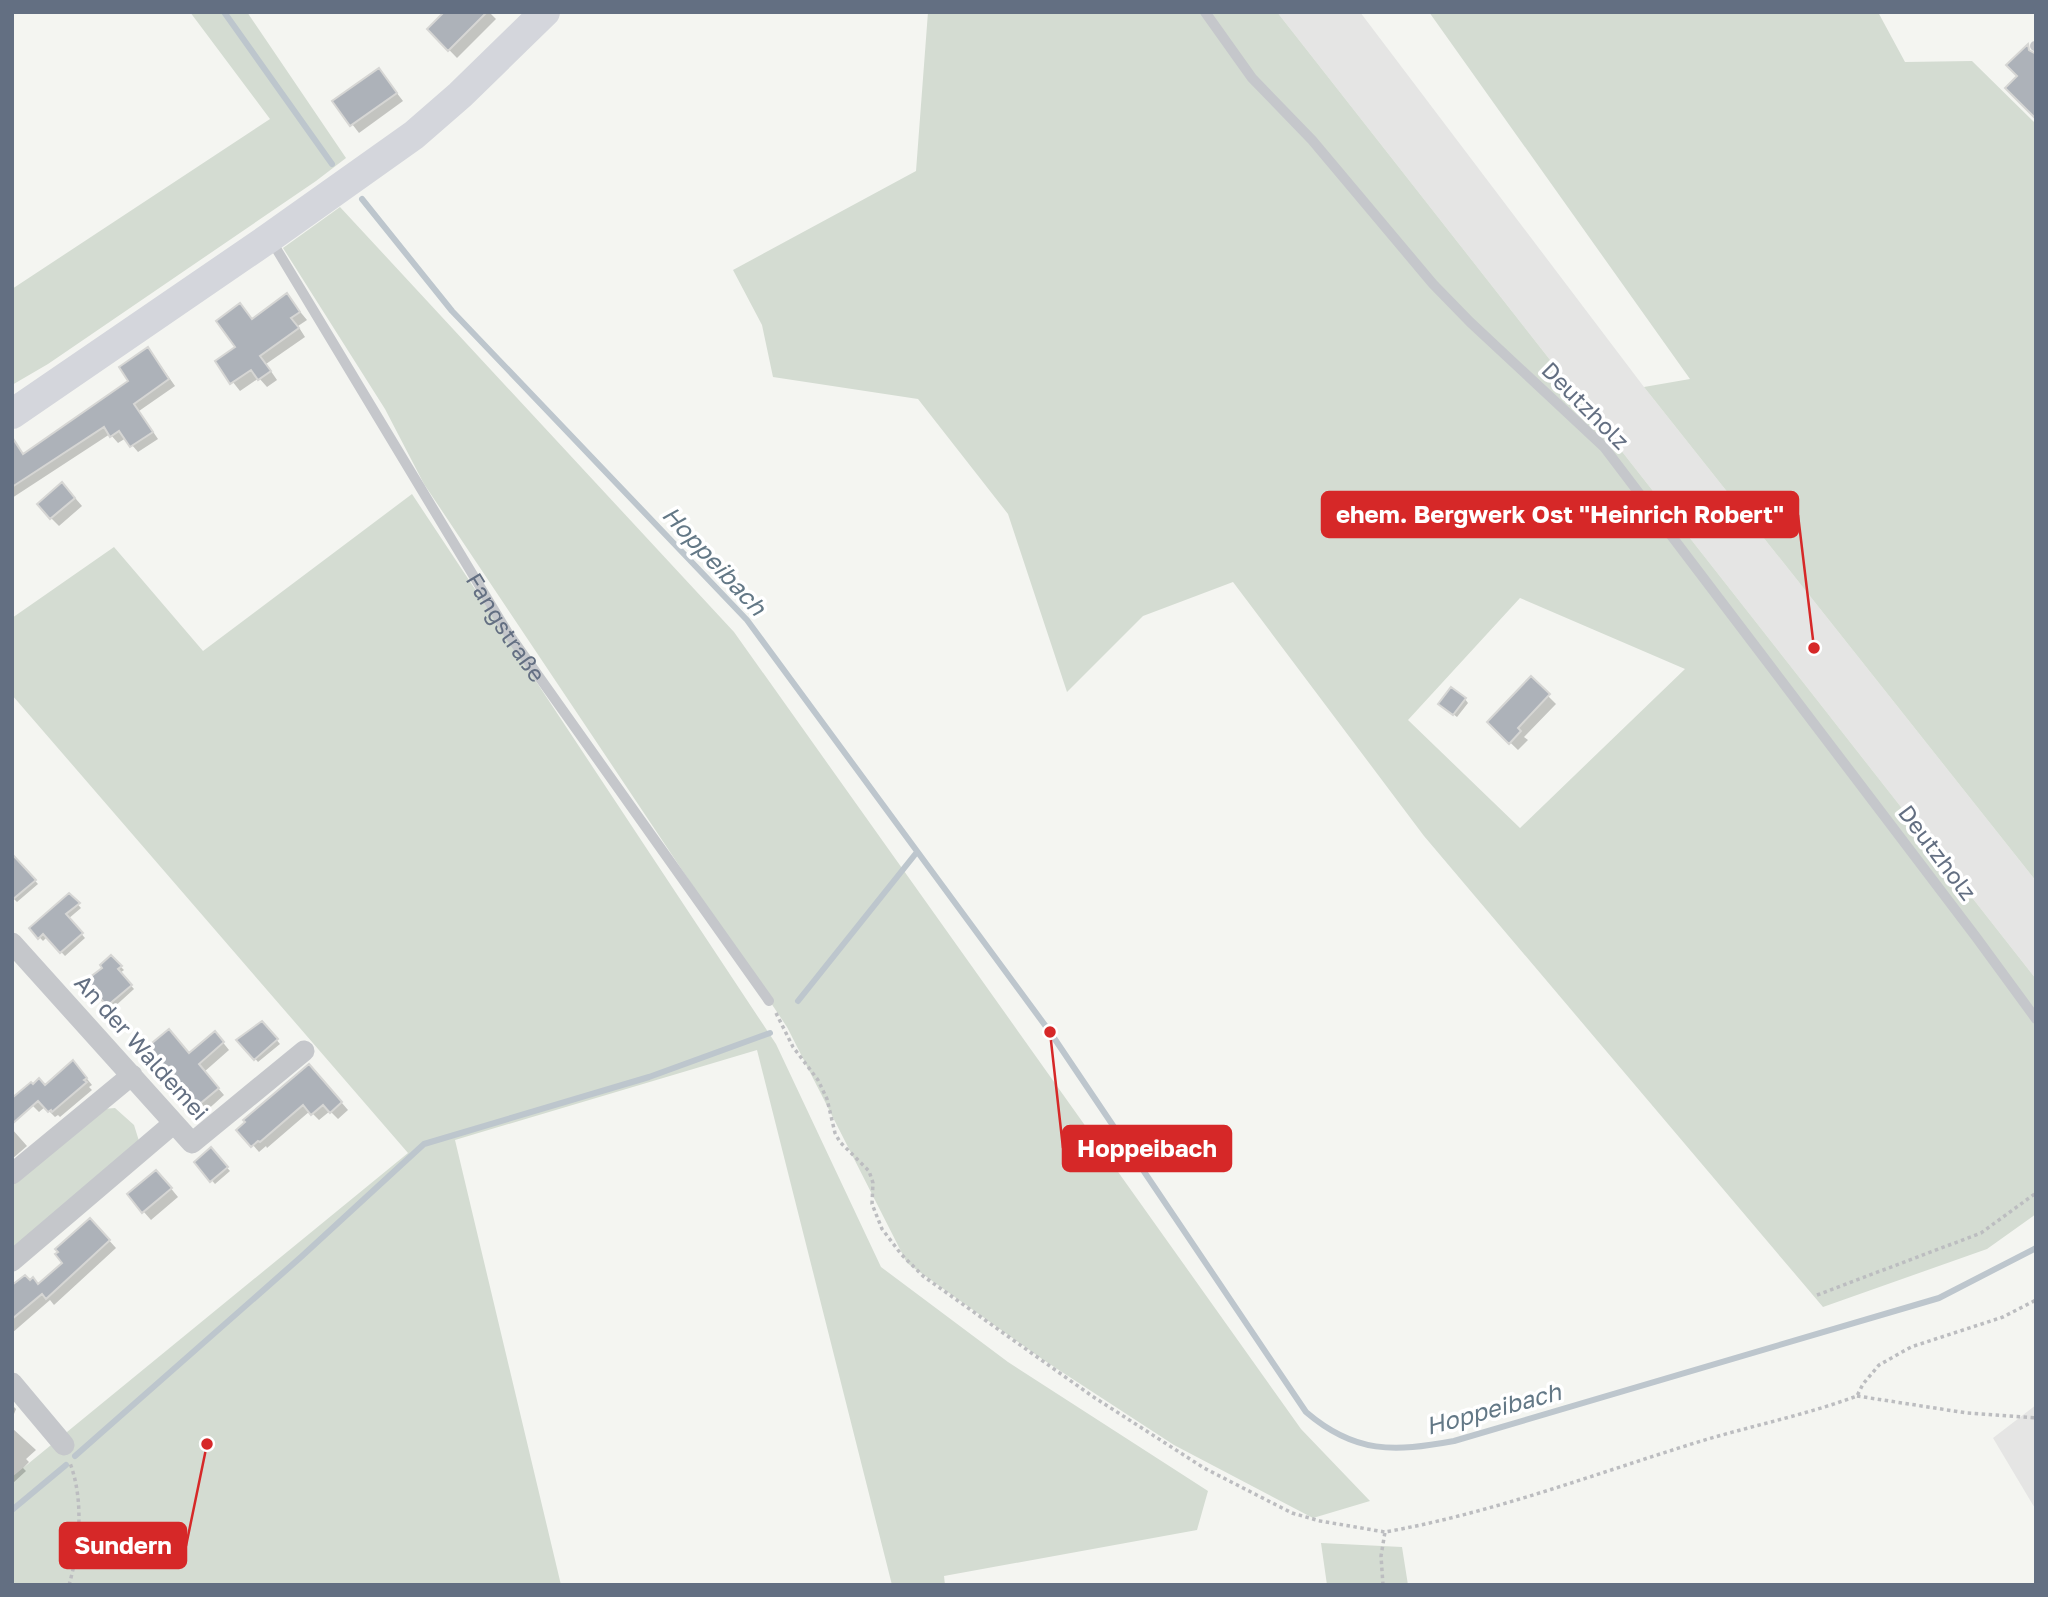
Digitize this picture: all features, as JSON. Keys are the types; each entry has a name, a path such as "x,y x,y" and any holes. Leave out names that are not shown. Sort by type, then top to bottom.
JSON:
{"main road":[{"path":"12,414 414,135 460,95 545,12"}],"street":[{"name":"An der Waldemei","path":"12,943 192,1143 304,1051"},
{"path":"12,1174 132,1075"},
{"path":"12,1261 174,1123"},
{"path":"12,1383 64,1446"}],"lane":[{"name":"Deutzholz","path":"1205,12 1252,78 1312,140 1433,284 1470,323 1604,447 2036,1019"},
{"name":"Fangstraße","path":"269,238 508,633 769,1001"}],"path":[{"path":"769,1001 793,1047 818,1080 827,1099 835,1133 840,1142 869,1171 873,1183 872,1204 882,1229 901,1254 923,1276 1093,1396 1215,1474 1292,1513 1320,1521 1385,1532 1440,1522 1686,1446 1828,1407 1857,1396 1967,1413 2036,1418"},
{"path":"1817,1295 1981,1233 2036,1193"},
{"path":"1857,1396 1879,1365 1911,1347 2003,1317 2036,1300"},
{"path":"64,1446 76,1478 78,1494 76,1561 69,1585"},
{"path":"1383,1585 1381,1556 1385,1532"}],"shaded area":[{"path":"190,12 247,12 346,158 48,364 12,385 12,289 270,119"},
{"path":"928,12 1277,12 2036,979 2036,1214 1987,1249 1823,1307 1424,836 1233,582 1143,616 1067,692 1008,514 918,399 773,377 762,325 733,270 916,171","holes":["1520,598 1685,669 1520,828 1408,720"]},
{"path":"1277,12 1360,12 1644,387 2036,881 2036,979"},
{"path":"1429,12 1878,12 1905,62 1972,61 2036,124 2036,881 1644,387 1690,379"},
{"path":"340,207 734,632 1301,1429 1370,1501 1313,1518 1174,1445 1042,1359 907,1263 787,1027 424,484 385,409 283,248"},
{"path":"412,494 776,1044 881,1267 1008,1362 1208,1491 1197,1530 944,1576 945,1585 892,1585 757,1050 455,1140 561,1585 12,1585 12,1477 408,1153 12,695 12,618 114,547 203,651"},
{"path":"115,1108 134,1125 139,1141 12,1256 12,1184 103,1109"},
{"path":"2036,1405 2036,1510 1993,1438"},
{"path":"1321,1543 1402,1547 1408,1585 1327,1585"}],"building":[{"path":"444,12 487,12 448,51 427,29"},
{"path":"2028,44 2029,50 2036,54 2036,119 2005,88 2017,76 2006,65"},
{"path":"379,68 397,93 350,126 332,101"},
{"path":"287,293 300,312 291,318 299,328 260,356 271,371 258,380 251,370 230,384 215,361 235,347 216,321 240,303 252,319"},
{"path":"148,347 169,379 134,404 153,432 130,447 119,431 110,437 104,427 12,487 12,437 23,454 128,381 119,367"},
{"path":"62,482 75,498 50,519 37,504"},
{"path":"1531,676 1550,694 1518,728 1521,731 1509,744 1487,722"},
{"path":"1451,687 1466,698 1453,715 1438,704"},
{"path":"12,854 36,880 12,900"},
{"path":"69,893 80,903 66,914 83,933 60,953 43,934 38,939 29,928"},
{"path":"111,955 122,966 118,969 132,985 107,1006 85,981 102,968 100,965"},
{"path":"262,1021 278,1039 254,1060 236,1040"},
{"path":"169,1029 189,1053 215,1031 224,1042 199,1064 219,1088 196,1107 146,1048"},
{"path":"73,1060 87,1078 84,1080 87,1082 52,1112 48,1112 38,1101 12,1124 12,1098 39,1078 45,1085"},
{"path":"309,1064 342,1102 330,1113 323,1105 311,1115 303,1105 251,1147 236,1130 245,1122 243,1120"},
{"path":"211,1147 228,1167 210,1182 194,1162"},
{"path":"156,1170 172,1188 142,1213 127,1194"},
{"path":"90,1218 110,1240 46,1299 42,1294 12,1319 12,1285 25,1275 30,1280 33,1277 38,1284 62,1263 55,1254 58,1252 55,1249"}],"waterway":[{"name":"Hoppeibach","path":"224,12 332,164"},
{"name":"Hoppeibach","path":"362,199 452,311 747,620 1050,1032 1306,1412 1324,1426 1359,1443 1376,1446 1412,1447 1454,1441 1939,1298 2036,1248"},
{"path":"798,1001 917,852"},
{"path":"75,1456 301,1257 424,1144 649,1077 770,1033"},
{"path":"12,1510 66,1465"}],"place":[{"name":"ehem. Bergwerk Ost \"Heinrich Robert\"","path":"1814,648"},
{"name":"Hoppeibach","path":"1050,1032"},
{"name":"Sundern","path":"207,1444"}]}
